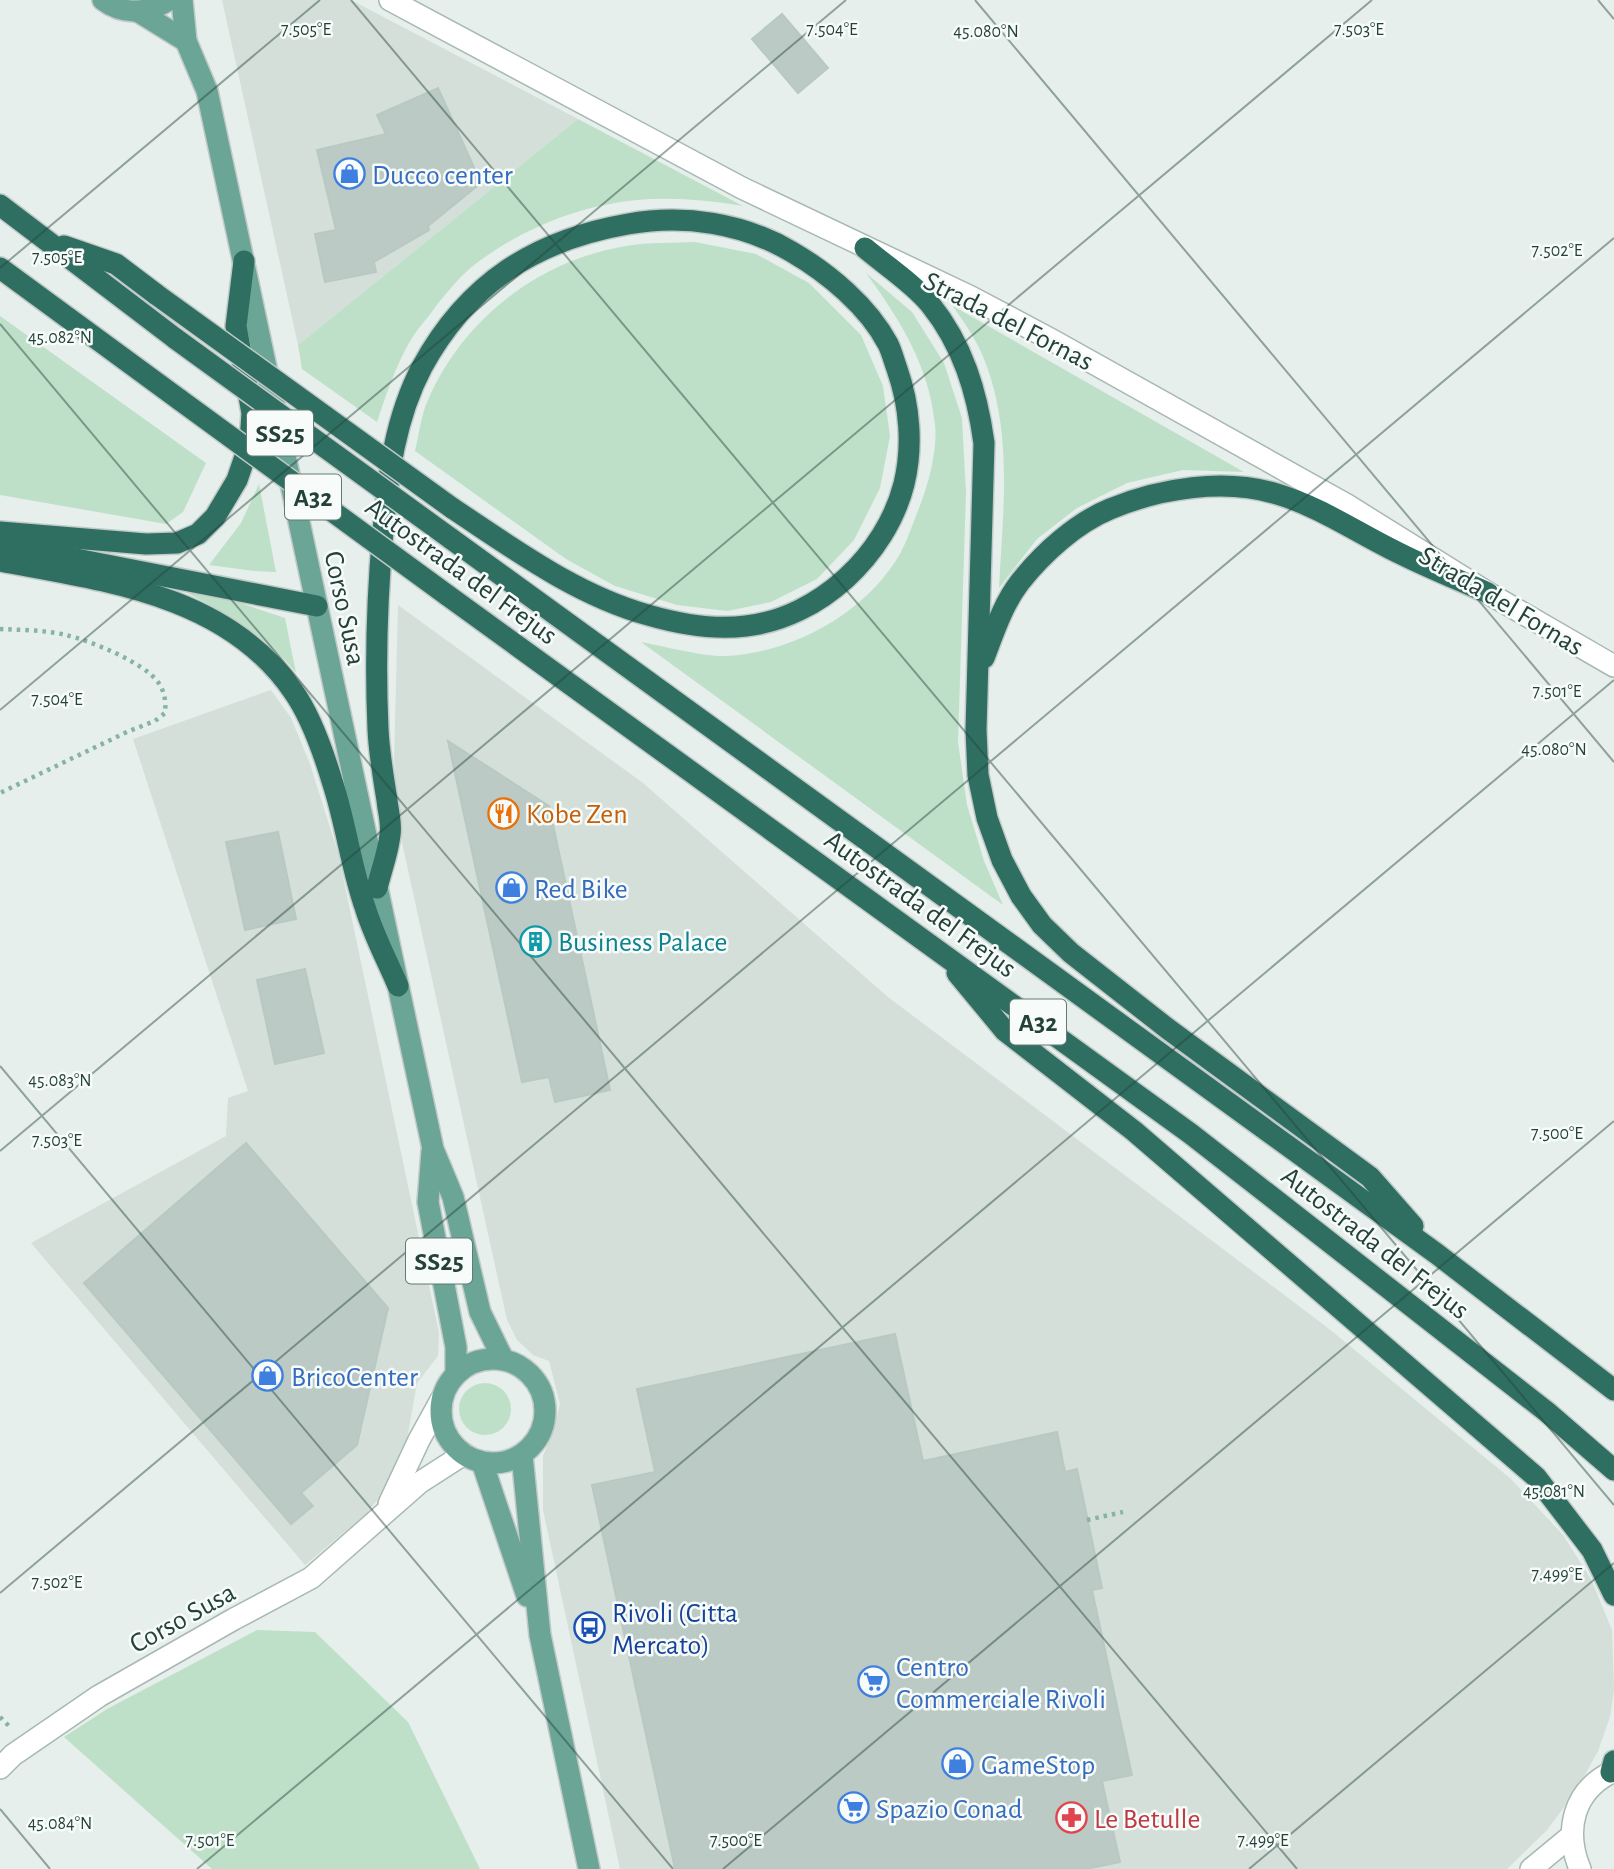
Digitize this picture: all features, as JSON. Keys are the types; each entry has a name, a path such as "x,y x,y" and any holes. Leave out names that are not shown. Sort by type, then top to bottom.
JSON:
{"highway":[{"name":"Autostrada del Frejus","path":"0,205 176,339 1437,1254 1614,1390"},
{"path":"47,240 116,264 158,295 452,508 536,564 597,596 648,615 697,625 746,626 787,616 825,596 858,567 886,529 904,485 910,440 905,392 888,344 856,301 818,267 774,241 728,225 687,220 638,222 593,230 549,245 512,266 475,297 447,328 421,369 392,450 380,563 376,672 378,737 391,833 377,888"},
{"path":"865,248 929,303 951,334 979,405 985,443 976,730 978,775 987,818 1002,860 1021,896 1042,925 1071,953 1168,1029 1370,1177 1437,1254"},
{"path":"0,532 146,544 177,543 198,534 215,517 237,481 250,442 252,413 236,326 244,261"},
{"name":"Autostrada del Frejus","path":"0,268 1191,1135 1547,1412 1614,1470"},
{"path":"978,673 999,618 1019,583 1042,557 1073,531 1108,509 1147,496 1186,489 1233,487 1276,494 1327,514 1399,554 1488,593"},
{"path":"0,542 317,606"},
{"path":"0,561 122,584 168,600 222,625 257,649 294,692 319,743 334,785 365,908 398,986"},
{"path":"935,948 1005,1031 1134,1131 1536,1477 1592,1550 1614,1595"}],"main road":[{"path":"103,0 123,10 139,12 156,8 169,0"},
{"name":"Corso Susa","path":"182,0 186,41 207,92 244,261 433,1149 453,1197 480,1312 503,1359"},
{"path":"139,12 186,41"},
{"name":"Corso Susa","path":"433,1149 428,1202 456,1347 456,1373"},
{"path":"503,1359 522,1367 537,1382 545,1401 545,1421 537,1440 522,1455 503,1462 473,1458 449,1440 444,1430 440,1410 444,1390 456,1373 473,1362 503,1359"},
{"path":"522,1455 540,1635 589,1869"},
{"path":"473,1458 540,1635"}],"street":[{"name":"Strada del Fornas","path":"390,0 742,188 971,297 1052,340 1347,505 1488,593 1614,666"},
{"name":"Corso Susa","path":"386,1511 441,1400"},
{"name":"Corso Susa","path":"0,1768 13,1755 99,1696 233,1619 293,1590 358,1539 419,1483 473,1458"},
{"path":"1580,1869 1571,1836 1574,1816 1582,1798 1613,1768"},
{"path":"1531,1869 1571,1836"}],"path":[{"path":"0,629 66,635 103,649 145,669 159,683 166,700 165,713 155,721 129,730 0,793"},
{"path":"1087,1520 1123,1512"}],"shaded area":[{"path":"222,0 351,0 578,119 298,345"},
{"path":"398,605 643,783 888,997 1328,1328 1511,1479 1563,1535 1591,1579 1612,1630 1614,1690 1610,1717 1598,1751 1576,1791 1547,1830 1507,1869 620,1869 543,1510 543,1456 560,1404 549,1361 533,1355 517,1340 507,1320 399,829 394,760"},
{"path":"271,690 291,718 310,764 338,853 439,1333 438,1356 417,1383 405,1451 390,1484 367,1513 305,1565 31,1243 226,1136 228,1098 248,1091 133,739"}],"green space":[{"path":"578,119 743,206 676,199 627,201 575,212 508,242 464,274 418,330 399,362 377,422 302,369 298,345"},
{"path":"695,242 756,254 809,283 861,335 883,386 890,436 880,488 854,540 817,579 771,602 727,611 677,605 615,586 566,559 415,451 426,406 443,371 461,344 483,319 508,298 534,280 594,253 652,243"},
{"path":"866,273 912,312 944,363 962,418 966,493 958,742 967,805 984,861 1003,905 641,642 725,656 751,653 802,638 826,626 869,594 901,552 928,482 935,446 935,425 932,403 911,344"},
{"path":"953,306 1244,472 1183,470 1127,483 1077,508 1037,539 999,588 1004,468 998,409 981,352"},
{"path":"0,316 206,463 183,512 166,524 0,495"},
{"path":"259,484 276,572 209,565 241,523"},
{"path":"184,591 237,602 285,618 296,673 258,636"},
{"path":"485,1383 504,1390 511,1409 504,1428 485,1435 466,1428 459,1409 466,1390"},
{"path":"257,1630 315,1632 408,1722 480,1869 212,1869 64,1737 107,1709"}],"building":[{"path":"782,14 828,68 798,93 752,39"},
{"path":"438,88 481,183 428,226 429,230 374,262 376,272 325,282 315,234 336,230 317,150 386,134 377,115"},
{"name":"Business Palace","path":"448,741 549,806 610,1090 555,1102 549,1077 522,1082"},
{"path":"278,832 296,919 245,930 226,842"},
{"path":"305,969 324,1053 275,1064 257,980"},
{"name":"BricoCenter","path":"246,1143 388,1308 357,1445 301,1493 313,1506 291,1524 84,1283"},
{"name":"Centro Commerciale Rivoli","path":"895,1334 923,1461 1057,1432 1065,1472 1077,1469 1102,1588 1092,1590 1132,1775 1102,1781 1120,1862 1086,1869 675,1869 592,1485 655,1472 637,1389"}],"place":[{"name":"Ducco center","path":"349,174"},
{"name":"Kobe Zen","path":"503,813"},
{"name":"Red Bike","path":"511,888"},
{"name":"Business Palace","path":"535,941"},
{"name":"BricoCenter","path":"268,1376"},
{"name":"Rivoli (Citta Mercato)","path":"589,1628"},
{"name":"Centro Commerciale Rivoli","path":"873,1682"},
{"name":"GameStop","path":"958,1764"},
{"name":"Spazio Conad","path":"853,1808"},
{"name":"Le Betulle","path":"1071,1818"}]}
